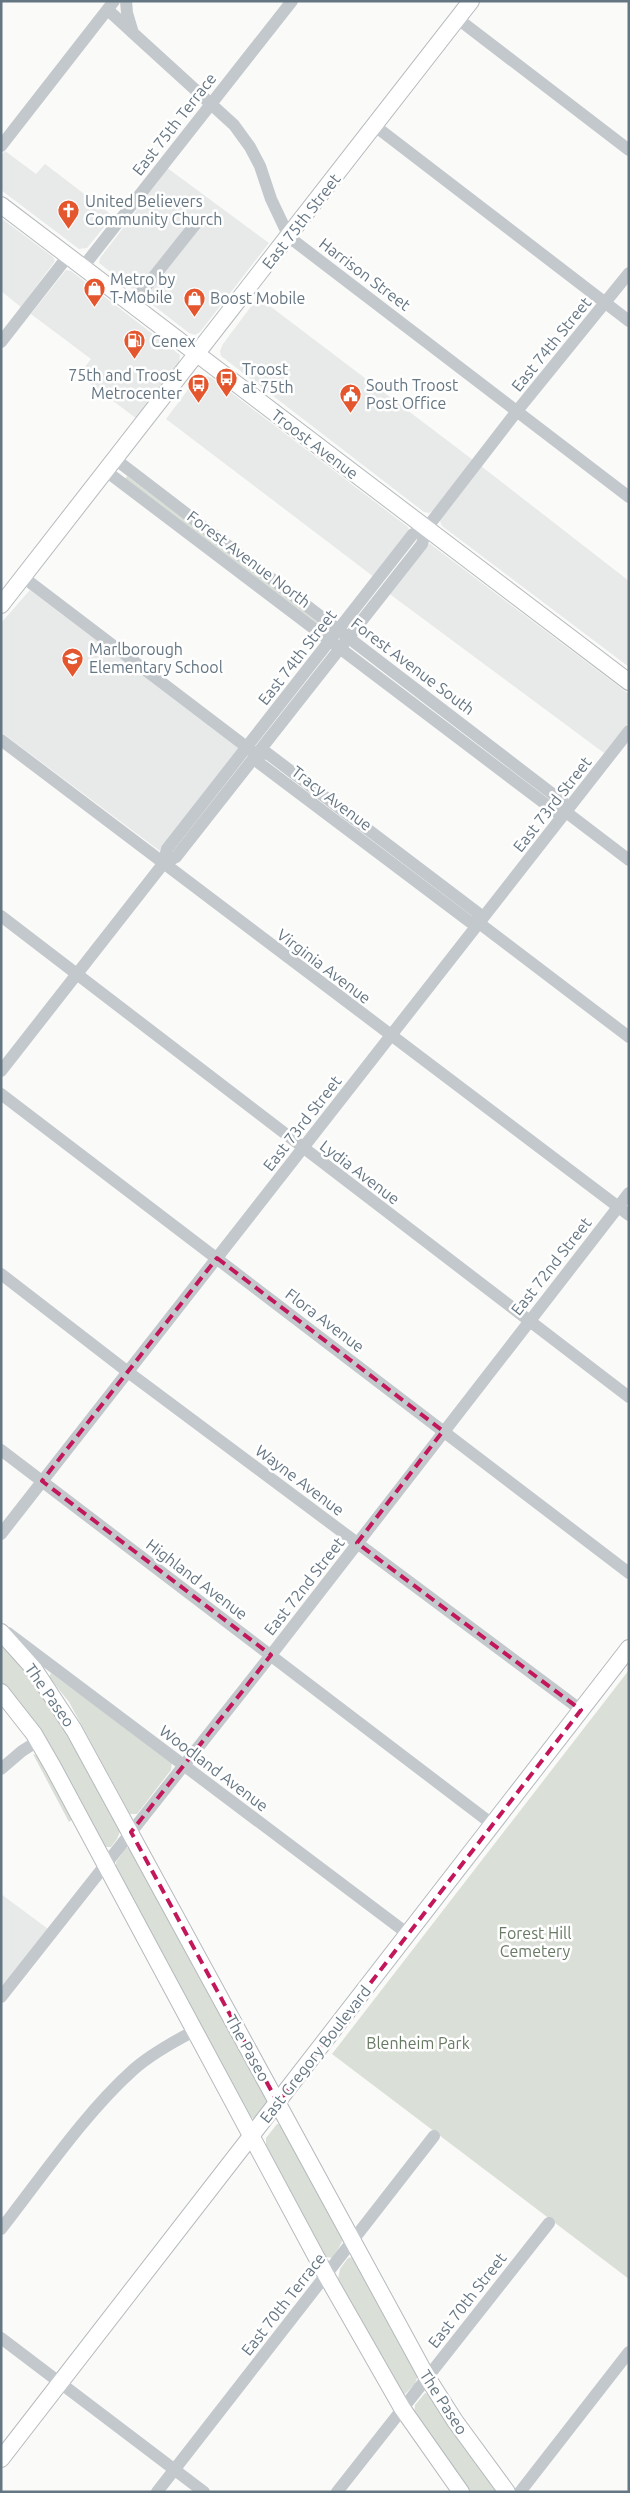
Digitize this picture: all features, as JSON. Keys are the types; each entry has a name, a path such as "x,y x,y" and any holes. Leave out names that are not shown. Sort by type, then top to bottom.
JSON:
{"main road":[{"name":"East 75th Street","path":"1,605 471,1"},
{"name":"Troost Avenue","path":"1,205 629,682"},
{"name":"The Paseo","path":"1,1632 34,1670 59,1704 131,1832 427,2377 455,2421 508,2492"},
{"name":"East Gregory Boulevard","path":"1,2459 629,1648"},
{"path":"1,1692 38,1741 326,2275 402,2408 462,2492"}],"street":[{"name":"Harrison Street","path":"126,1 126,13 134,33"},
{"name":"East 75th Terrace","path":"83,267 292,1"},
{"name":"Harrison Street","path":"111,5 134,33 234,125 250,147 260,166 271,199 289,237 629,497"},
{"path":"1,146 111,5"},
{"path":"458,18 629,150"},
{"path":"375,126 629,322"},
{"path":"132,304 198,221"},
{"path":"1,342 68,256"},
{"name":"East 74th Street","path":"163,864 176,856 252,751 334,644 422,544 426,529 517,411 629,273"},
{"name":"Forest Avenue South","path":"110,465 343,633 563,802 566,812"},
{"name":"Forest Avenue North","path":"110,465 334,644 556,812 566,812"},
{"name":"Tracy Avenue","path":"23,577 252,751 259,763 470,922 479,923 629,1037"},
{"name":"East 73rd Street","path":"1,1534 629,731"},
{"name":"Virginia Avenue","path":"1,740 629,1215"},
{"path":"566,812 629,860"},
{"path":"1,1071 163,864"},
{"name":"Lydia Avenue","path":"1,916 302,1149 629,1397"},
{"name":"Flora Avenue","path":"1,1094 629,1573"},
{"name":"East 72nd Street","path":"1,1997 271,1655 629,1193"},
{"name":"Wayne Avenue","path":"1,1274 128,1372 581,1710"},
{"name":"Highland Avenue","path":"1,1450 492,1824"},
{"name":"Woodland Avenue","path":"1,1627 408,1934"},
{"path":"1,1769 22,1751 38,1741"},
{"path":"1,2229 98,2106 118,2084 166,2046 194,2031"},
{"name":"East 70th Terrace","path":"157,2492 434,2136"},
{"name":"East 70th Street","path":"337,2492 549,2223"},
{"path":"1,2338 204,2492"},
{"path":"520,2492 629,2352"}],"highlighted area":[{"path":"217,1258 443,1431 357,1543 581,1710 278,2103 131,1832 271,1655 42,1481"}],"shaded area":[{"path":"5,151 36,174 45,164 113,216 87,248 79,249 1,190 1,156"},
{"path":"166,167 269,243 200,332 195,335 189,333 99,263 100,258 146,198 144,195"},
{"path":"1,218 53,257 55,261 21,307 1,291"},
{"path":"66,270 71,271 180,355 179,363 137,419 79,375 91,359 31,314"},
{"path":"258,297 473,460 433,511 429,513 424,512 221,356 220,351 223,344"},
{"path":"203,375 212,378 408,527 409,530 374,577 166,419 196,379"},
{"path":"481,466 629,581 629,667 442,526 440,521 442,517"},
{"path":"429,543 629,694 629,722 604,753 387,592"},
{"name":"Marlborough Elementary School","path":"30,590 239,749 160,851 1,732 1,623"},
{"path":"1,1894 48,1929 1,1988"}],"green space":[{"path":"127,476 330,628 330,633 125,479"},
{"path":"1,1643 53,1707 121,1829 111,1847 105,1847 12,1694 1,1682"},
{"path":"629,1670 629,2279 332,2054"},
{"path":"51,1673 172,1762 171,1770 137,1814 130,1814 69,1702 49,1677"},
{"path":"33,1754 38,1756 73,1819 69,1822"},
{"path":"130,1847 268,2102 255,2120 250,2116 116,1869 116,1862 126,1848"},
{"path":"277,2124 281,2125 343,2240 333,2258 326,2257 323,2252 266,2146 266,2138"},
{"path":"353,2257 418,2375 415,2384 405,2394 402,2394 338,2279 340,2269 348,2258"},
{"path":"425,2393 428,2394 498,2492 469,2492 414,2415 415,2405"}],"place":[{"name":"United Believers Community Church","path":"69,229"},
{"name":"Metro by T-Mobile","path":"94,307"},
{"name":"Boost Mobile","path":"194,317"},
{"name":"Cenex","path":"135,360"},
{"name":"Troost at 75th","path":"226,397"},
{"name":"75th and Troost Metrocenter","path":"198,403"},
{"name":"South Troost Post Office","path":"350,413"},
{"name":"Marlborough Elementary School","path":"73,677"}],"park label":[{"name":"Forest Hill Cemetery","path":"535,1942"},
{"name":"Blenheim Park","path":"418,2043"}]}
